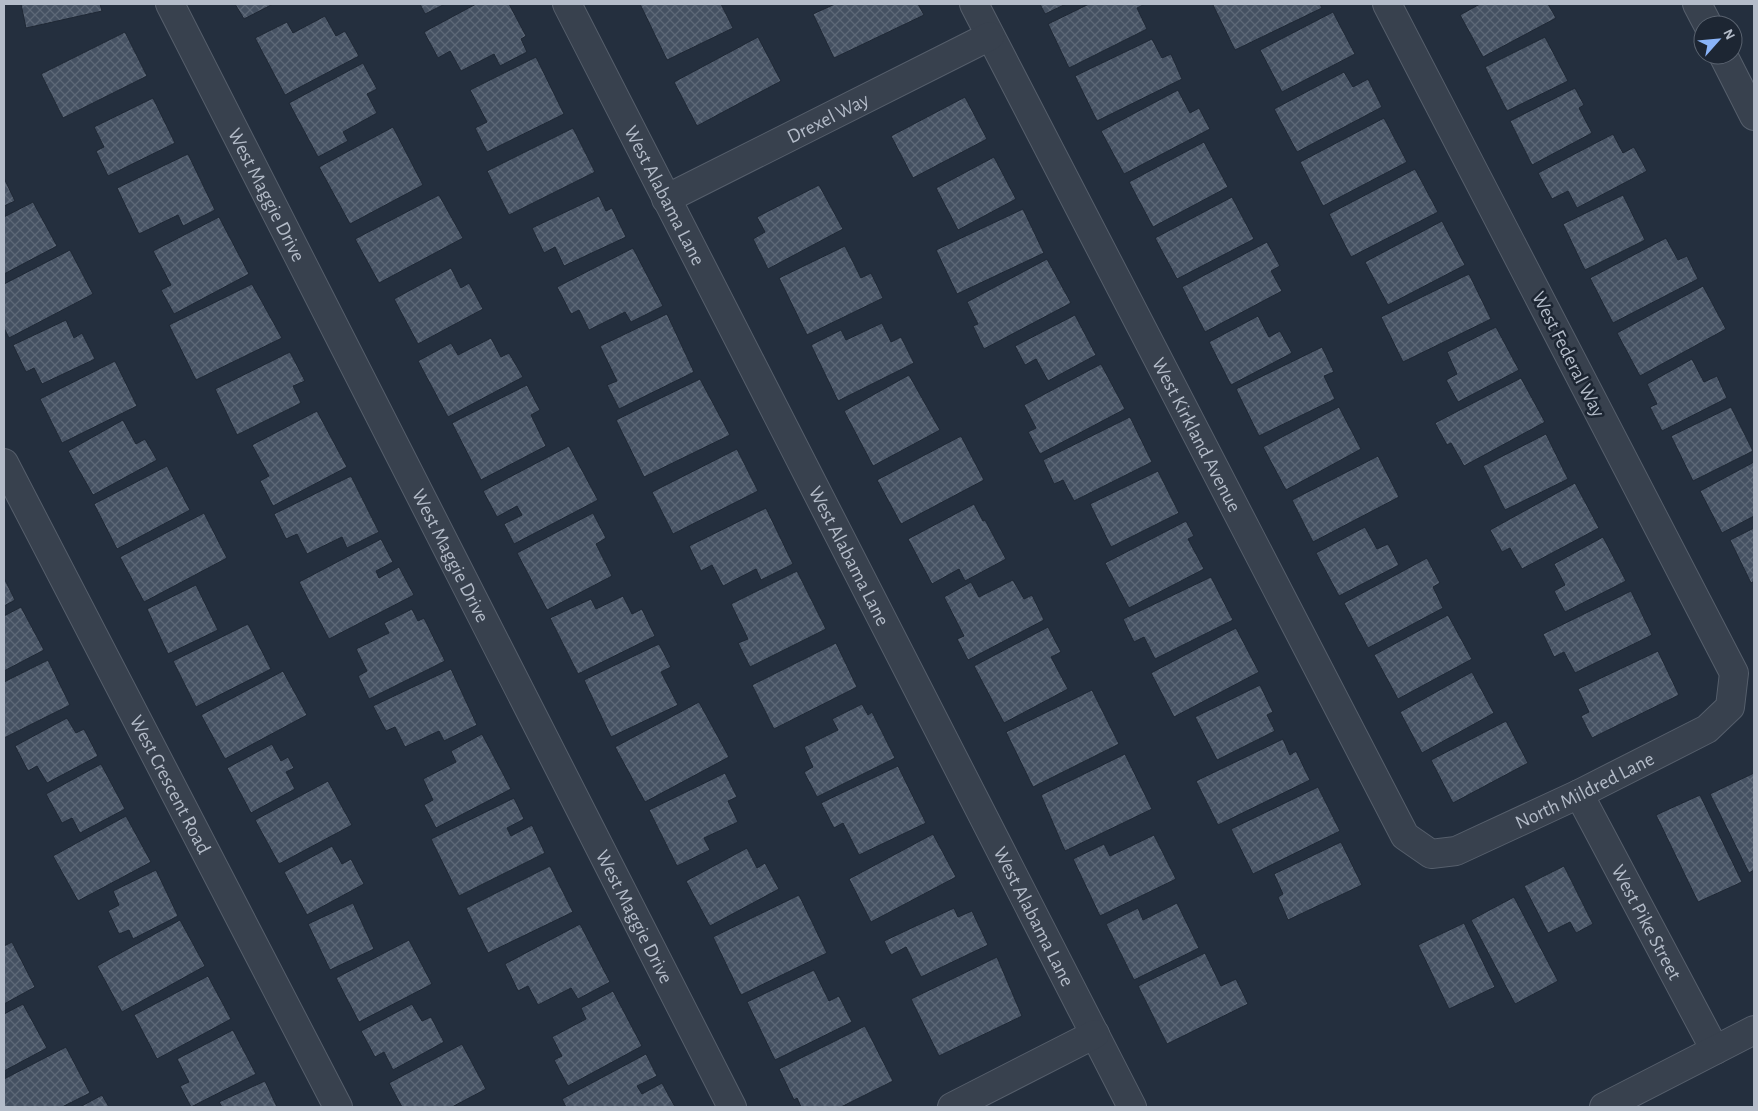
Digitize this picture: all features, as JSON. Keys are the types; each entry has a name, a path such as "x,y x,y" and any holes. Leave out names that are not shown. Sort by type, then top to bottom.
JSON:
{"street":[{"name":"West Maggie Drive","path":"170,4 732,1107"},
{"name":"West Alabama Lane","path":"567,4 1132,1107"},
{"name":"West Kirkland Avenue","path":"974,4 1405,836 1431,854"},
{"name":"West Federal Way","path":"1387,4 1734,673 1730,707"},
{"name":"Drexel Way","path":"666,199 990,36"},
{"path":"1728,65 1754,116"},
{"name":"West Crescent Road","path":"4,463 338,1107"},
{"name":"North Mildred Lane","path":"1431,854 1456,851 1579,794 1707,729 1730,707"},
{"name":"West Pike Street","path":"1579,794 1715,1050"},
{"path":"1604,1107 1754,1030"},
{"path":"952,1107 1095,1034"}],"building":[{"path":"21,4 100,4 102,11 26,28"},
{"path":"235,4 273,4 244,19"},
{"path":"420,4 445,4 425,14"},
{"path":"476,4 509,4 526,36 521,39 527,52 500,66 494,54 461,71 450,51 438,58 424,32"},
{"path":"640,4 721,4 733,28 667,60"},
{"path":"835,4 918,4 924,15 834,58 813,14"},
{"path":"1040,4 1066,4 1045,14"},
{"path":"1089,4 1145,4 1137,8 1147,29 1069,68 1048,24"},
{"path":"1320,4 1322,8 1235,50 1213,5"},
{"path":"1480,4 1548,4 1556,18 1483,57 1460,15"},
{"path":"1333,12 1355,54 1282,92 1260,50"},
{"path":"325,16 336,36 345,31 359,56 285,95 255,38 287,22 293,33"},
{"path":"125,32 147,76 63,118 41,74"},
{"path":"758,37 781,81 697,126 674,82"},
{"path":"1545,37 1568,81 1507,111 1485,67"},
{"path":"1152,39 1162,58 1171,54 1182,79 1097,121 1075,76"},
{"path":"536,57 564,114 487,152 475,128 487,122 470,90"},
{"path":"363,63 377,89 367,94 377,113 343,132 348,141 318,157 289,103"},
{"path":"1344,72 1353,87 1368,79 1382,107 1297,152 1274,109"},
{"path":"1575,88 1584,105 1579,108 1592,133 1532,165 1510,121"},
{"path":"1178,90 1190,113 1199,108 1210,129 1124,174 1101,131"},
{"path":"965,97 987,139 913,178 891,136"},
{"path":"153,98 175,143 108,176 96,151 104,147 94,127"},
{"path":"1384,118 1407,162 1323,206 1300,162"},
{"path":"393,127 423,185 350,224 319,167"},
{"path":"573,128 595,172 509,215 487,171"},
{"path":"1613,134 1623,153 1634,147 1647,171 1577,208 1568,191 1552,199 1538,173"},
{"path":"1204,142 1228,187 1153,227 1129,182"},
{"path":"188,154 215,210 183,226 178,215 139,234 117,188"},
{"path":"994,157 1016,199 958,230 936,188"},
{"path":"1415,169 1438,212 1351,257 1329,214"},
{"path":"4,178 15,201 4,206"},
{"path":"819,185 843,229 768,269 753,239 765,232 757,217"},
{"path":"439,195 463,238 379,283 355,239"},
{"path":"1623,195 1645,240 1585,270 1563,224"},
{"path":"599,196 606,211 612,208 626,237 564,266 555,247 544,253 532,228"},
{"path":"1232,197 1254,239 1177,279 1155,238"},
{"path":"33,202 57,246 4,274 4,217"},
{"path":"1023,209 1044,253 957,294 936,250"},
{"path":"219,217 249,274 174,314 161,290 171,285 153,251"},
{"path":"1442,221 1465,265 1388,305 1365,262"},
{"path":"1666,238 1678,260 1687,256 1698,279 1613,323 1590,278"},
{"path":"1267,242 1280,266 1271,271 1282,291 1205,332 1182,287"},
{"path":"845,246 861,278 871,273 883,298 807,335 779,278"},
{"path":"633,248 663,306 631,322 625,312 589,330 579,310 571,314 557,287"},
{"path":"70,250 93,294 9,338 4,328 4,284"},
{"path":"1047,259 1071,303 984,349 973,326 978,324 967,302"},
{"path":"451,268 461,288 469,283 483,309 418,344 394,299"},
{"path":"1469,274 1491,319 1403,362 1381,317"},
{"path":"252,284 282,338 196,380 169,325"},
{"path":"1703,286 1726,329 1640,376 1617,333"},
{"path":"667,314 694,372 619,409 607,385 617,381 600,346"},
{"path":"1075,315 1096,355 1048,381 1036,359 1025,365 1015,346"},
{"path":"1258,316 1269,337 1280,331 1292,353 1231,385 1209,342"},
{"path":"66,320 74,338 82,333 95,359 42,384 34,368 26,372 13,345"},
{"path":"882,323 891,342 901,337 914,363 838,401 811,345 841,330 846,340"},
{"path":"1496,327 1519,370 1458,402 1446,380 1457,374 1447,352"},
{"path":"491,338 501,357 509,353 523,377 448,417 418,361 451,343 458,355"},
{"path":"1322,347 1334,372 1324,376 1335,399 1259,436 1236,389"},
{"path":"290,352 305,381 293,386 301,403 237,435 215,389"},
{"path":"1692,359 1704,382 1717,376 1727,398 1662,431 1650,407 1657,404 1647,384"},
{"path":"115,361 137,406 62,443 40,399"},
{"path":"1101,364 1125,409 1040,454 1028,432 1036,428 1024,405"},
{"path":"909,375 940,430 873,466 844,411"},
{"path":"1521,378 1545,422 1464,466 1451,443 1447,445 1435,423"},
{"path":"700,379 730,435 644,477 616,420"},
{"path":"527,385 540,410 531,415 546,446 481,480 452,423"},
{"path":"1339,407 1361,449 1286,490 1263,447"},
{"path":"1731,407 1753,451 1693,481 1671,436"},
{"path":"317,411 347,467 273,506 260,481 269,476 252,445"},
{"path":"1130,417 1152,462 1074,501 1063,480 1054,484 1043,460"},
{"path":"123,420 136,444 145,439 157,460 93,495 68,451"},
{"path":"1546,434 1568,479 1505,510 1483,466"},
{"path":"961,436 984,480 901,524 877,480"},
{"path":"569,446 598,500 514,544 504,524 522,515 517,506 497,517 483,491"},
{"path":"737,449 758,491 673,534 652,492"},
{"path":"1378,456 1399,497 1313,542 1292,500"},
{"path":"1754,462 1754,516 1722,533 1700,491"},
{"path":"167,466 190,510 117,549 94,504"},
{"path":"1158,471 1179,513 1111,547 1090,504"},
{"path":"351,476 379,532 347,548 342,537 307,554 297,534 286,539 274,514"},
{"path":"1575,483 1599,528 1522,569 1510,548 1502,552 1490,530"},
{"path":"974,504 1006,559 965,581 959,569 932,584 908,539"},
{"path":"766,508 793,564 761,580 756,569 723,586 712,565 701,571 689,546"},
{"path":"204,513 227,558 144,602 120,557"},
{"path":"593,513 606,538 596,544 612,576 547,610 517,553"},
{"path":"1186,521 1194,536 1188,539 1204,569 1129,608 1105,563"},
{"path":"1365,527 1377,549 1388,544 1399,565 1339,596 1316,553"},
{"path":"1754,528 1754,581 1751,583 1730,540"},
{"path":"1603,537 1626,581 1565,612 1554,591 1565,585 1554,564"},
{"path":"381,539 393,562 376,571 379,578 399,567 414,595 329,639 299,582"},
{"path":"1427,558 1440,583 1433,587 1443,608 1368,648 1344,603"},
{"path":"797,571 826,629 750,667 738,643 748,639 731,604"},
{"path":"1211,577 1233,620 1155,659 1144,637 1134,642 1123,619"},
{"path":"4,578 15,600 4,606"},
{"path":"1013,580 1024,599 1032,595 1044,620 968,660 957,639 964,636 944,597 971,582 979,597"},
{"path":"196,585 218,630 168,654 147,609"},
{"path":"1631,591 1652,635 1575,673 1564,652 1554,657 1543,634"},
{"path":"623,596 632,614 642,609 655,636 578,674 550,618 591,599 596,609"},
{"path":"21,607 44,650 4,671 4,616"},
{"path":"412,609 418,621 424,618 445,661 369,699 358,676 367,671 356,649 389,633 384,623"},
{"path":"1448,615 1472,659 1398,699 1374,655"},
{"path":"248,624 271,669 196,707 173,661"},
{"path":"1048,627 1061,652 1051,657 1068,689 1004,723 974,666"},
{"path":"1236,628 1259,672 1174,717 1151,673"},
{"path":"836,643 857,687 774,729 752,685"},
{"path":"659,644 671,667 661,672 678,705 611,737 584,680"},
{"path":"1658,651 1679,695 1592,738 1581,716 1589,712 1578,689"},
{"path":"48,660 70,705 4,738 4,682"},
{"path":"451,669 477,725 444,741 439,731 405,747 395,727 386,731 373,706"},
{"path":"283,671 307,715 225,759 201,715"},
{"path":"1472,672 1494,713 1422,753 1400,712"},
{"path":"1260,685 1273,712 1267,715 1275,731 1217,760 1195,717"},
{"path":"1092,690 1119,744 1033,787 1006,732"},
{"path":"699,702 729,757 645,802 615,747"},
{"path":"862,704 868,715 872,712 895,758 817,797 804,772 813,767 804,747 838,730 832,719"},
{"path":"67,718 76,733 84,729 98,756 47,783 37,766 28,771 15,746"},
{"path":"1506,721 1528,763 1453,803 1431,760"},
{"path":"482,734 511,789 436,828 424,805 433,800 423,779 456,762 451,751"},
{"path":"1283,739 1290,755 1296,751 1310,780 1218,825 1196,781"},
{"path":"272,744 281,761 288,757 294,768 286,772 295,789 251,813 227,768"},
{"path":"1125,754 1152,809 1065,851 1041,795"},
{"path":"101,764 125,809 80,833 72,818 62,823 46,794"},
{"path":"898,766 926,823 859,855 843,823 834,828 821,803"},
{"path":"725,773 737,797 728,801 738,822 704,838 710,850 677,866 649,810"},
{"path":"1754,773 1754,870 1749,873 1710,794"},
{"path":"328,781 352,825 279,864 255,820"},
{"path":"1318,787 1340,831 1253,874 1231,829"},
{"path":"1700,795 1742,882 1698,902 1656,815"},
{"path":"514,798 524,819 507,828 511,836 532,825 545,853 459,896 431,839"},
{"path":"126,816 151,862 78,901 53,856"},
{"path":"933,834 956,877 871,922 849,879"},
{"path":"1154,835 1176,879 1100,916 1073,859 1104,844 1110,856"},
{"path":"1341,842 1362,885 1288,920 1278,897 1283,894 1274,874"},
{"path":"332,846 342,864 351,859 364,884 307,915 284,872"},
{"path":"747,848 757,868 765,863 779,889 710,926 686,881"},
{"path":"550,866 573,912 488,953 466,908"},
{"path":"1564,866 1593,924 1576,933 1570,922 1548,933 1524,886"},
{"path":"156,870 178,916 133,939 129,930 119,934 108,911 119,905 113,891"},
{"path":"799,895 827,953 741,995 713,937"},
{"path":"1514,897 1558,981 1515,1004 1471,920"},
{"path":"353,903 374,949 330,970 308,924"},
{"path":"1177,903 1199,948 1134,980 1106,924 1138,908 1143,920"},
{"path":"954,908 958,917 972,911 988,945 921,977 906,947 891,955 884,941"},
{"path":"180,920 205,966 122,1012 97,966"},
{"path":"1464,923 1495,987 1449,1009 1418,945"},
{"path":"580,924 610,982 578,999 571,988 538,1005 528,986 518,991 505,964"},
{"path":"409,940 432,984 359,1022 336,978"},
{"path":"12,942 35,987 4,1004 4,946"},
{"path":"1205,953 1221,986 1236,979 1248,1004 1167,1044 1138,986"},
{"path":"997,957 1022,1016 939,1056 911,999"},
{"path":"814,970 829,1001 839,996 852,1022 775,1060 747,1002"},
{"path":"208,976 231,1019 157,1059 134,1015"},
{"path":"613,991 642,1046 568,1086 554,1060 562,1056 552,1037 586,1019 581,1008"},
{"path":"23,1004 47,1048 4,1071 4,1014"},
{"path":"412,1004 422,1021 431,1017 444,1042 393,1070 384,1052 375,1057 361,1031"},
{"path":"865,1026 893,1081 841,1107 801,1107 797,1098 794,1100 779,1069"},
{"path":"233,1030 256,1074 191,1107 180,1086 189,1082 177,1059"},
{"path":"462,1044 486,1089 452,1107 402,1107 389,1083"},
{"path":"66,1047 90,1093 62,1107 4,1107 4,1079"},
{"path":"646,1054 657,1076 637,1086 642,1094 662,1083 675,1107 566,1107 562,1099"},
{"path":"265,1081 277,1107 222,1107 219,1102"},
{"path":"102,1095 109,1107 80,1107"}]}
